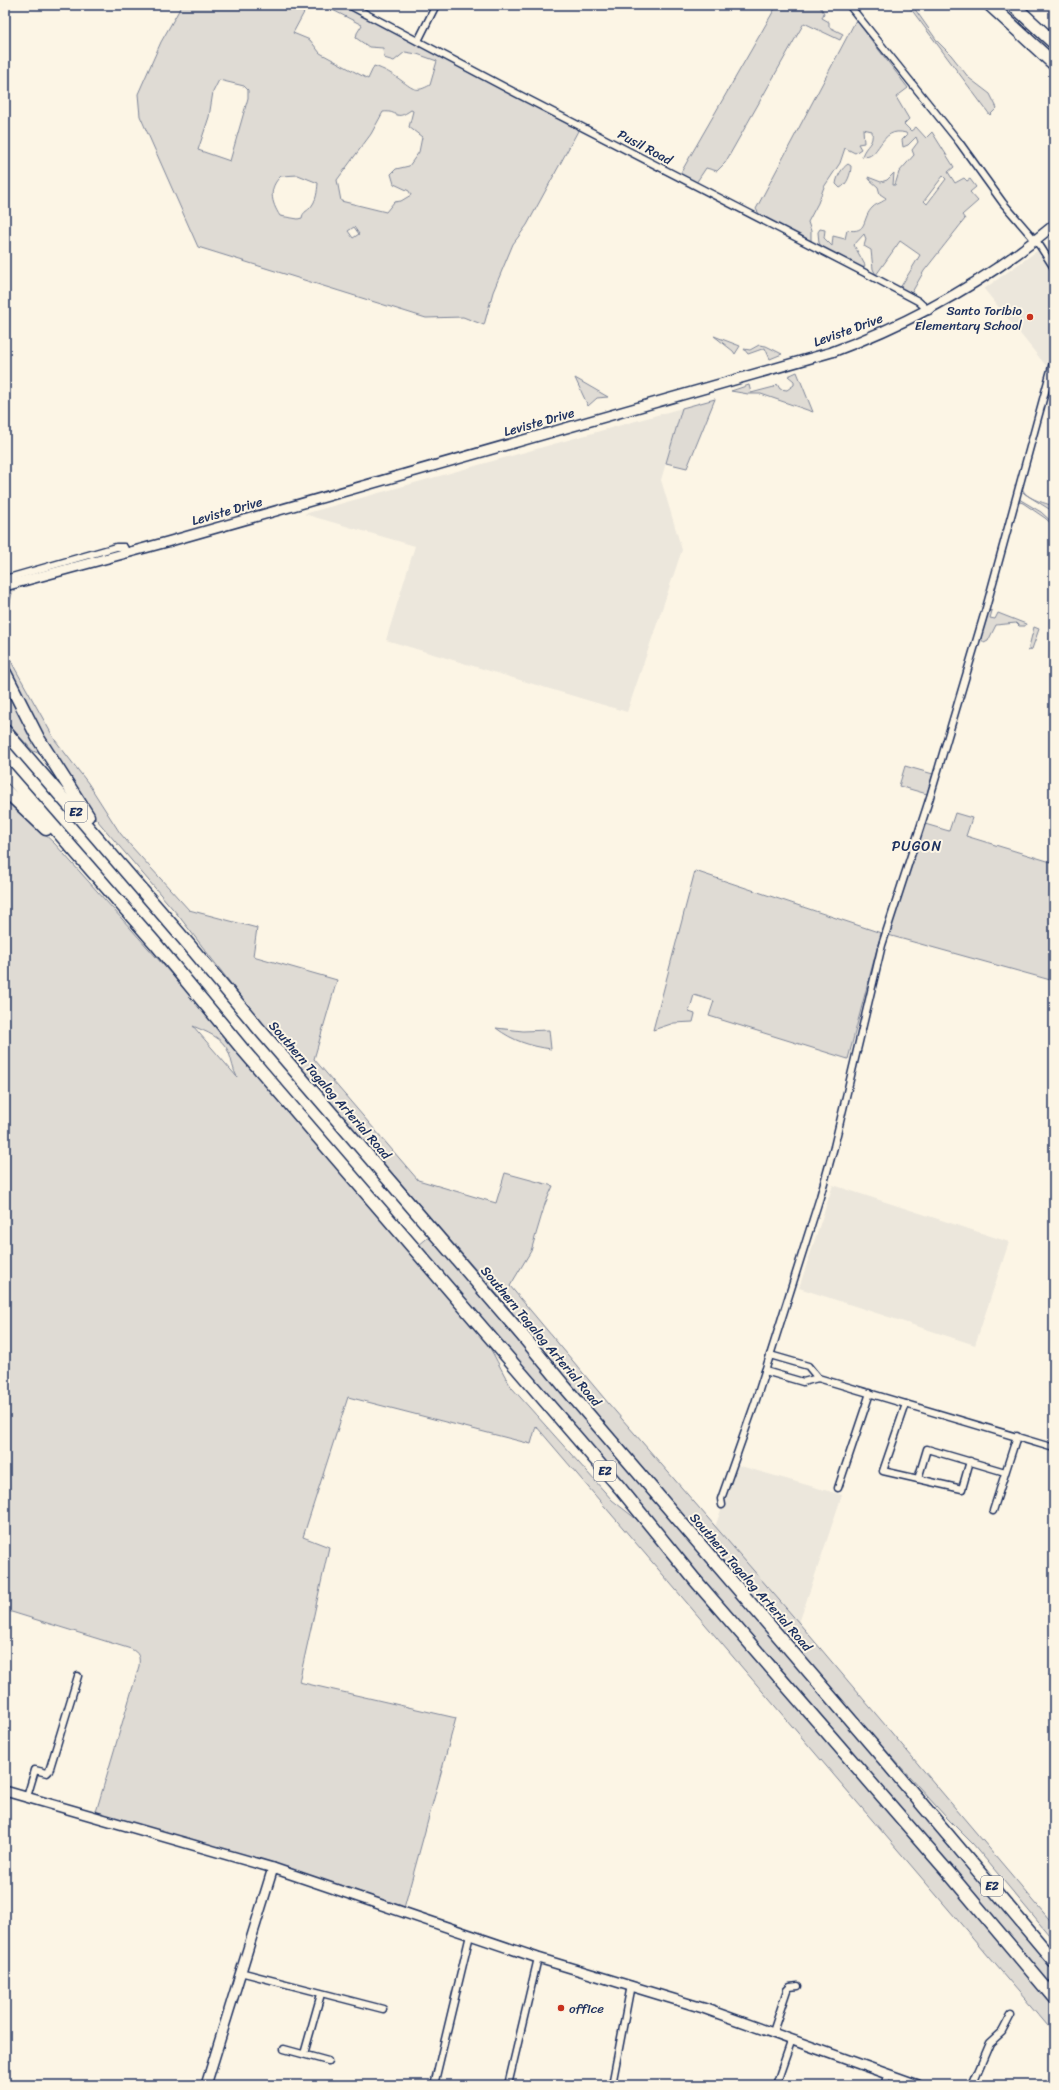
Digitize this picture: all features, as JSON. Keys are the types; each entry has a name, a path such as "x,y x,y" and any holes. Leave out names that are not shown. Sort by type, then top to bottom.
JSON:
{"highway":[{"path":"990,5 1054,64"},
{"path":"1013,5 1054,43"},
{"path":"5,673 38,738 58,772 146,895"},
{"name":"Southern Tagalog Arterial Road","path":"5,731 1054,1960"},
{"name":"E2","path":"5,771 1054,1998"},
{"path":"5,790 104,885"},
{"path":"929,1812 997,1882 1054,1951"}],"street":[{"name":"Pusil Road","path":"349,5 871,276 918,301 929,310"},
{"path":"418,41 436,5"},
{"path":"849,5 959,142 1003,204 1035,241 1054,268"},
{"name":"Leviste Drive","path":"5,586 832,352 869,338 929,310 1004,265 1054,226"},
{"path":"722,1505 721,1499 766,1371 834,1147 882,945 930,797 988,601 1054,359"},
{"path":"5,578 116,547 124,547 127,552"},
{"path":"770,1355 808,1366 818,1378"},
{"path":"766,1371 803,1382 818,1378 1054,1448"},
{"path":"838,1488 870,1393"},
{"path":"906,1404 883,1471 962,1489 970,1461"},
{"path":"993,1511 1017,1436"},
{"path":"918,1479 927,1449 1006,1472"},
{"path":"27,1797 35,1770 47,1773 49,1771 78,1676"},
{"path":"5,1791 273,1868 538,1958 703,2008 918,2085"},
{"path":"206,2085 273,1868"},
{"path":"434,2085 470,1935"},
{"path":"508,2085 538,1958"},
{"path":"240,1972 383,2009"},
{"path":"612,2085 630,1985"},
{"path":"773,2032 788,1990 790,1987 798,1986"},
{"path":"304,2054 321,1994"},
{"path":"972,2085 990,2043 1002,2032 1011,2015"},
{"path":"776,2085 792,2039"},
{"path":"284,2049 328,2061"},
{"path":"884,2085 888,2074"}],"shaded area":[{"path":"182,5 308,5 293,33 310,40 320,53 368,79 374,66 389,72 415,89 421,89 430,85 437,61 417,54 405,52 394,61 384,58 383,48 369,47 356,38 362,25 323,5 341,5 579,129 527,225 513,244 493,292 484,325 463,317 426,318 198,247 140,116 138,94 161,42","holes":["219,80 244,86 248,90 248,98 230,161 198,150 209,117 213,92","411,110 413,111 409,127 422,137 419,152 409,166 396,169 391,174 394,184 409,191 411,195 401,201 394,202 386,212 341,201 337,180 371,134 383,112 399,115","298,175 318,183 314,202 304,213 302,218 298,219 280,216 277,211 272,195 274,185 281,176","354,227 359,234 353,238 348,231"]},
{"path":"777,5 819,5 824,13 822,18 829,22 829,27 843,34 840,40 804,23 725,163 717,171 706,168 696,183 680,174"},
{"path":"908,5 912,5 938,42 951,55 969,78 990,94 997,108 990,115"},
{"path":"856,20 908,88 896,97 909,119 904,124 911,131 916,127 926,138 932,132 954,167 948,172 955,183 964,178 967,181 970,179 976,187 970,192 978,201 962,215 965,219 924,271 911,294 900,288 920,255 900,241 876,275 873,269 871,250 864,246 866,239 864,234 854,245 865,265 863,269 824,249 819,243 818,232 820,229 825,230 824,238 832,246 833,236 845,239 847,230 859,230 864,224 869,211 886,198 880,194 878,187 868,177 881,182 887,180 894,173 893,185 895,185 899,172 914,155 912,150 918,142 916,137 908,145 903,147 902,140 907,135 906,133 897,132 890,134 885,138 873,154 862,156 872,139 872,131 863,129 864,143 858,144 861,149 855,153 845,148 840,163 824,187 808,222 811,231 811,242 761,217 756,209","holes":["943,176 946,179 927,204 924,201"]},
{"path":"848,164 851,166 847,182 840,188 836,184 837,178"},
{"name":"Santo Toribio Elementary School","path":"1037,251 1054,275 1054,345 1047,367 984,289"},
{"path":"714,336 740,346 735,354"},
{"path":"759,345 766,346 782,354 770,359 765,348 748,354 744,349 750,350"},
{"path":"797,372 813,412 761,394 748,394 731,391 749,385 751,393 774,387 777,384 780,389 787,390 794,385 794,381 788,376"},
{"path":"575,378 608,397 597,398 588,406"},
{"path":"715,399 687,468 666,463 682,408"},
{"path":"682,408 661,480 682,550 627,712 386,640 415,546 304,514"},
{"path":"1022,486 1023,490 1030,497 1054,506 1054,512 1025,494 1022,491"},
{"path":"1019,499 1041,512 1054,524 1054,526 1023,503 1018,503"},
{"path":"14,589 12,593 5,626 5,591"},
{"path":"989,610 992,611 990,618 995,619 998,613 1026,624 1025,626 1019,626 1016,623 996,625 988,641 984,643 980,637"},
{"path":"1034,627 1039,629 1032,649 1028,651"},
{"path":"5,643 13,665 55,740 88,783 120,833 189,910 257,928 253,956 337,980 314,1059 418,1180 496,1203 505,1173 553,1186 545,1204 531,1251 510,1286 609,1404 799,1623 1054,1925 1054,1941 973,1844 945,1816 873,1736 567,1379 508,1307 252,1011 178,915 91,813 42,736 9,666"},
{"path":"6,692 39,750 38,753 33,751 5,721"},
{"path":"905,766 933,774 927,794 899,786"},
{"path":"5,797 55,844 199,1005 482,1336 512,1388 612,1500 645,1526 1054,2005 1054,2033 536,1426 531,1444 348,1397 303,1537 329,1547 299,1682 456,1718 404,1908 96,1812 139,1666 138,1656 136,1652 131,1649 5,1610","holes":["193,1026 214,1036 223,1043 229,1053 237,1077"]},
{"path":"955,813 972,818 966,836 1054,863 1054,981 888,935 925,824 949,831"},
{"path":"695,871 881,933 848,1059 709,1016 714,1001 694,995 689,1012 695,1014 693,1022 674,1023 653,1030"},
{"path":"496,1028 523,1031 549,1030 551,1049 522,1042"},
{"path":"833,1185 1009,1242 975,1345 799,1288"},
{"path":"431,1235 1054,1965 1054,1991 969,1888 712,1590 419,1245"},
{"path":"737,1465 842,1495 799,1623 715,1527"}],"place":[{"name":"Santo Toribio Elementary School","path":"1030,317"},
{"name":"office","path":"561,2008"}],"district":[{"name":"PUGON","path":"917,846"}]}
